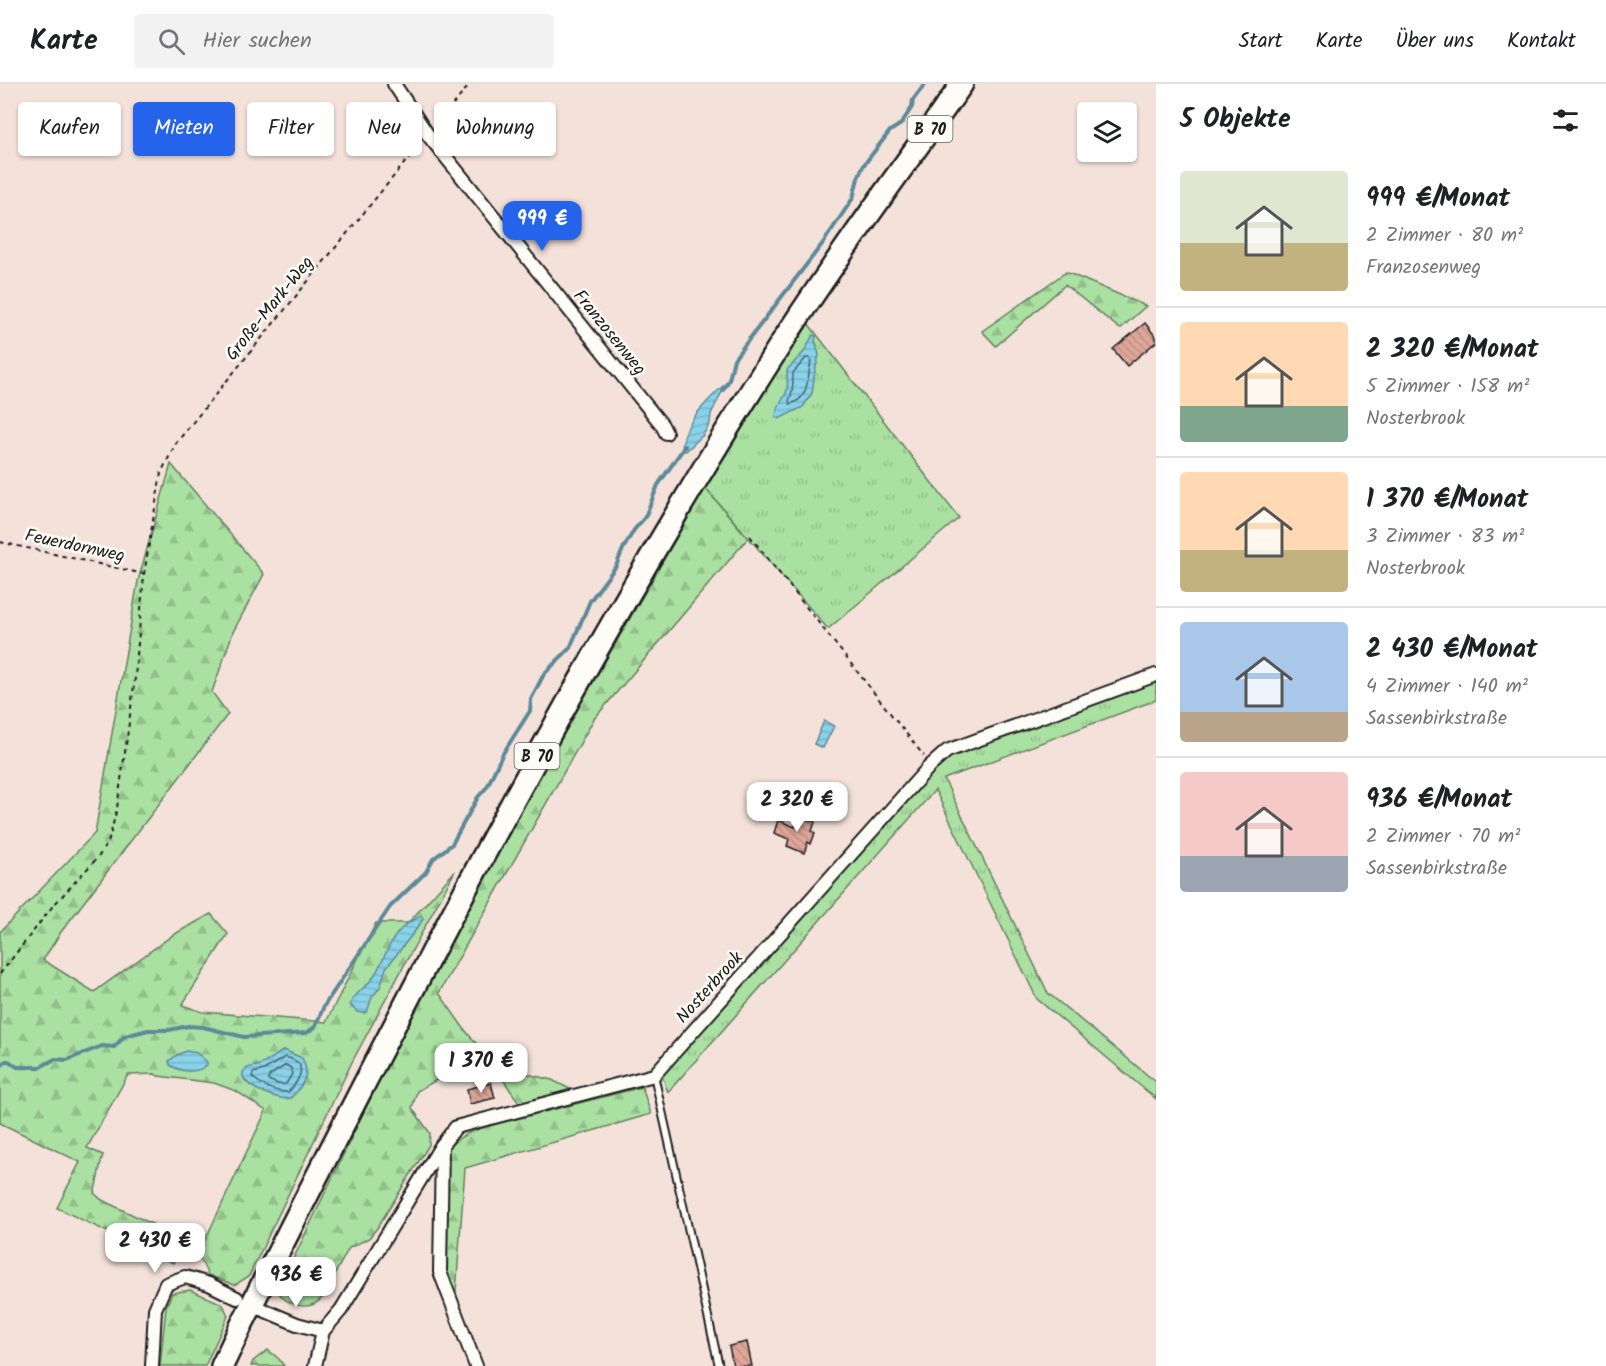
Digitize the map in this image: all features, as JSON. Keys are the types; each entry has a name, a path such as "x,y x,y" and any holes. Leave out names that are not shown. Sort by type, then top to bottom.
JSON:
{"highway":[{"name":"B 70","path":"222,1366 415,983 500,823 603,639 700,474 785,338 852,238 962,84"}],"street":[{"name":"Franzosenweg","path":"393,84 428,135 662,425 666,433"},
{"name":"Nosterbrook","path":"654,1075 947,751 1156,675"},
{"path":"315,1366 323,1330 341,1311 442,1145 456,1127 654,1075"},
{"path":"442,1145 440,1272 477,1366"},
{"path":"152,1366 155,1309 166,1284 185,1277 209,1284 237,1298"},
{"path":"261,1310 297,1324 323,1330"}],"lane":[{"path":"654,1075 719,1366"}],"path":[{"name":"Große-Mark-Weg","path":"0,974 52,907 99,856 109,840 117,808 126,745 135,678 144,574 161,473 176,443 470,84"},
{"path":"750,536 932,765"},
{"name":"Feuerdornweg","path":"0,542 144,574"}],"green space":[{"path":"1066,272 1146,306 1120,329 1065,285 996,346 982,331"},
{"path":"804,318 959,518 828,629 705,488"},
{"path":"171,464 264,574 233,632 212,692 228,714 61,932 43,960 94,992 173,935 211,914 228,934 182,1005 203,1012 326,1022 376,923 408,923 455,871 352,1062 249,1276 235,1285 208,1275 198,1255 266,1111 236,1091 214,1083 155,1074 128,1075 87,1148 103,1155 94,1193 102,1200 177,1236 182,1249 173,1263 57,1208 80,1162 0,1123 0,932 95,833 138,581"},
{"path":"705,488 748,538 594,719 439,993 484,1053 417,1091 412,1108 430,1133 429,1145 377,1228 369,1238 349,1248 322,1298 305,1306 292,1303 278,1291 427,976 501,842"},
{"path":"1156,682 1156,700 944,779 1048,993 1156,1082 1156,1099 1037,999 935,790 668,1092 662,1076 931,772 947,758"},
{"path":"497,1058 523,1073 552,1080 576,1092 521,1106 492,1063"},
{"path":"642,1087 651,1114 465,1168 456,1292 447,1275 443,1156 451,1145 464,1135 481,1128"},
{"path":"190,1290 223,1304 228,1316 205,1366 160,1366 166,1307 172,1293"},
{"path":"268,1350 284,1366 251,1366 253,1361"}],"water":[{"path":"813,335 816,336 819,355 812,393 803,407 779,419 776,413 787,390 787,370 804,352"},
{"path":"727,382 703,435 686,451 682,451 686,431 691,422"},
{"path":"824,721 834,726 823,748 814,744"},
{"path":"421,916 423,919 418,927 386,968 380,987 372,997 367,1012 357,1012 350,1004 352,1000 372,979 396,935 402,928"},
{"path":"284,1050 302,1058 306,1068 304,1081 293,1096 277,1097 261,1092 248,1083 243,1073 246,1069 263,1064"},
{"path":"186,1051 197,1053 207,1062 207,1065 198,1070 188,1071 170,1065 169,1061"}],"building":[{"path":"1145,323 1156,337 1156,342 1127,366 1113,349"},
{"path":"799,816 815,822 812,831 815,833 804,853 787,846 789,839 774,833 778,820 795,827"},
{"path":"491,1083 495,1098 470,1104 467,1089"},
{"path":"747,1342 752,1366 733,1366 729,1346"}],"waterway":[{"path":"723,390 729,380 734,359 823,243 853,198 863,166 890,131 901,124 912,107 913,100 925,84"},
{"path":"0,1067 6,1061 17,1067 40,1067 55,1059 67,1060 102,1046 114,1047 125,1036 148,1030 169,1030 188,1026 203,1027 244,1037 306,1033 315,1027 324,1006 390,907 426,872 433,859 452,844 478,797 487,787 502,755 530,711 531,699 544,674 570,648 590,601 616,566 634,530 645,517 658,485 685,446"}]}
